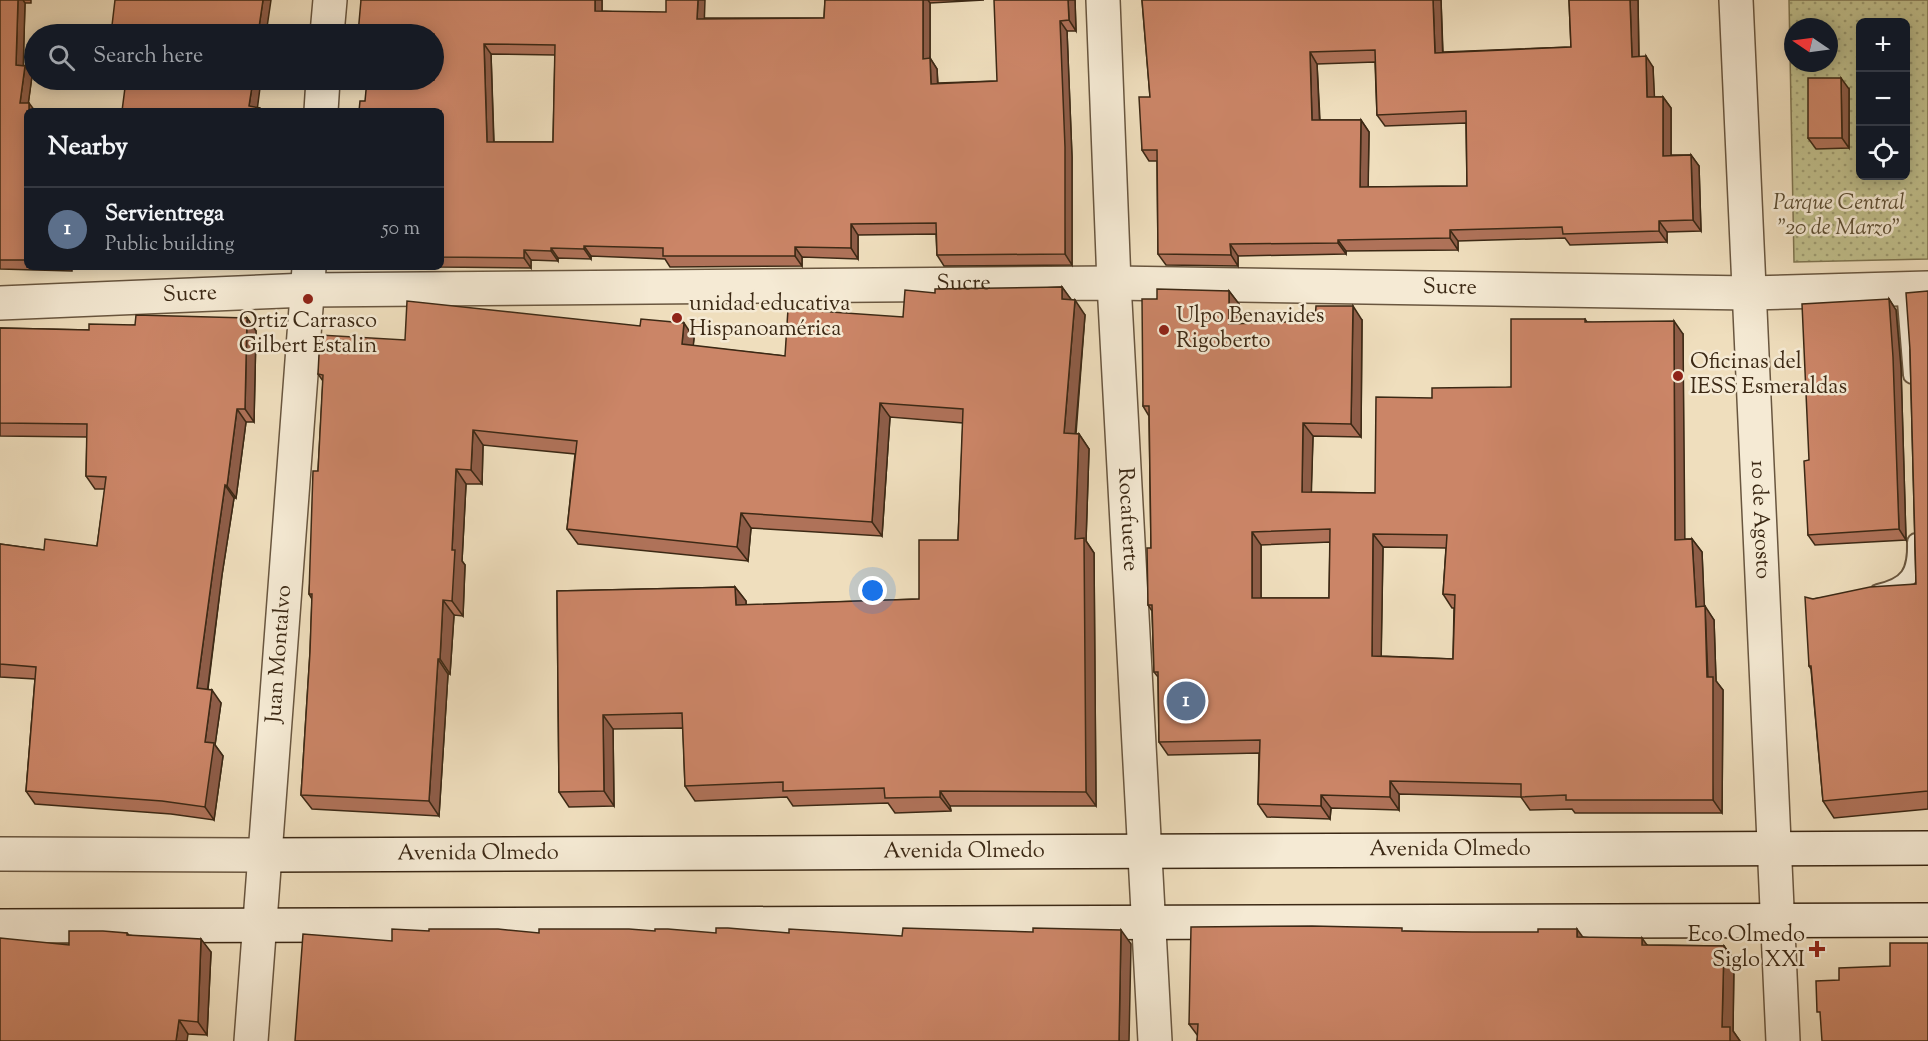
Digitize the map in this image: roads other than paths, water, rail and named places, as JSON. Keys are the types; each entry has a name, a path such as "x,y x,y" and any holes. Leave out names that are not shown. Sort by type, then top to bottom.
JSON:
{"street":[{"path":"328,24 330,0"},
{"name":"Rocafuerte","path":"1103,0 1114,283 1155,1041"},
{"name":"10 de Agosto","path":"1736,0 1783,1041"},
{"path":"321,108 322,90"},
{"name":"Sucre","path":"0,303 308,278 1114,283 1749,293 1916,289"},
{"name":"Juan Montalvo","path":"251,1041 308,278"},
{"name":"Avenida Olmedo","path":"0,854 265,855 1928,848"},
{"path":"0,926 259,927 1928,920"}],"lane":[{"path":"1912,390 1916,289"},
{"path":"1867,595 1889,590 1902,584 1911,575 1917,558 1916,525"}],"place":[{"name":"Ortiz Carrasco Gilbert Estalin","path":"308,299"},
{"name":"unidad educativa Hispanoamérica","path":"677,318"},
{"name":"Ulpo Benavides Rigoberto","path":"1164,330"},
{"name":"Oficinas del IESS Esmeraldas","path":"1678,376"},
{"name":"Servientrega","path":"1186,701"},
{"name":"Eco Olmedo Siglo XXI","path":"1817,949"}],"park label":[{"name":"Parque Central \"20 de Marzo\"","path":"1839,216"}]}
